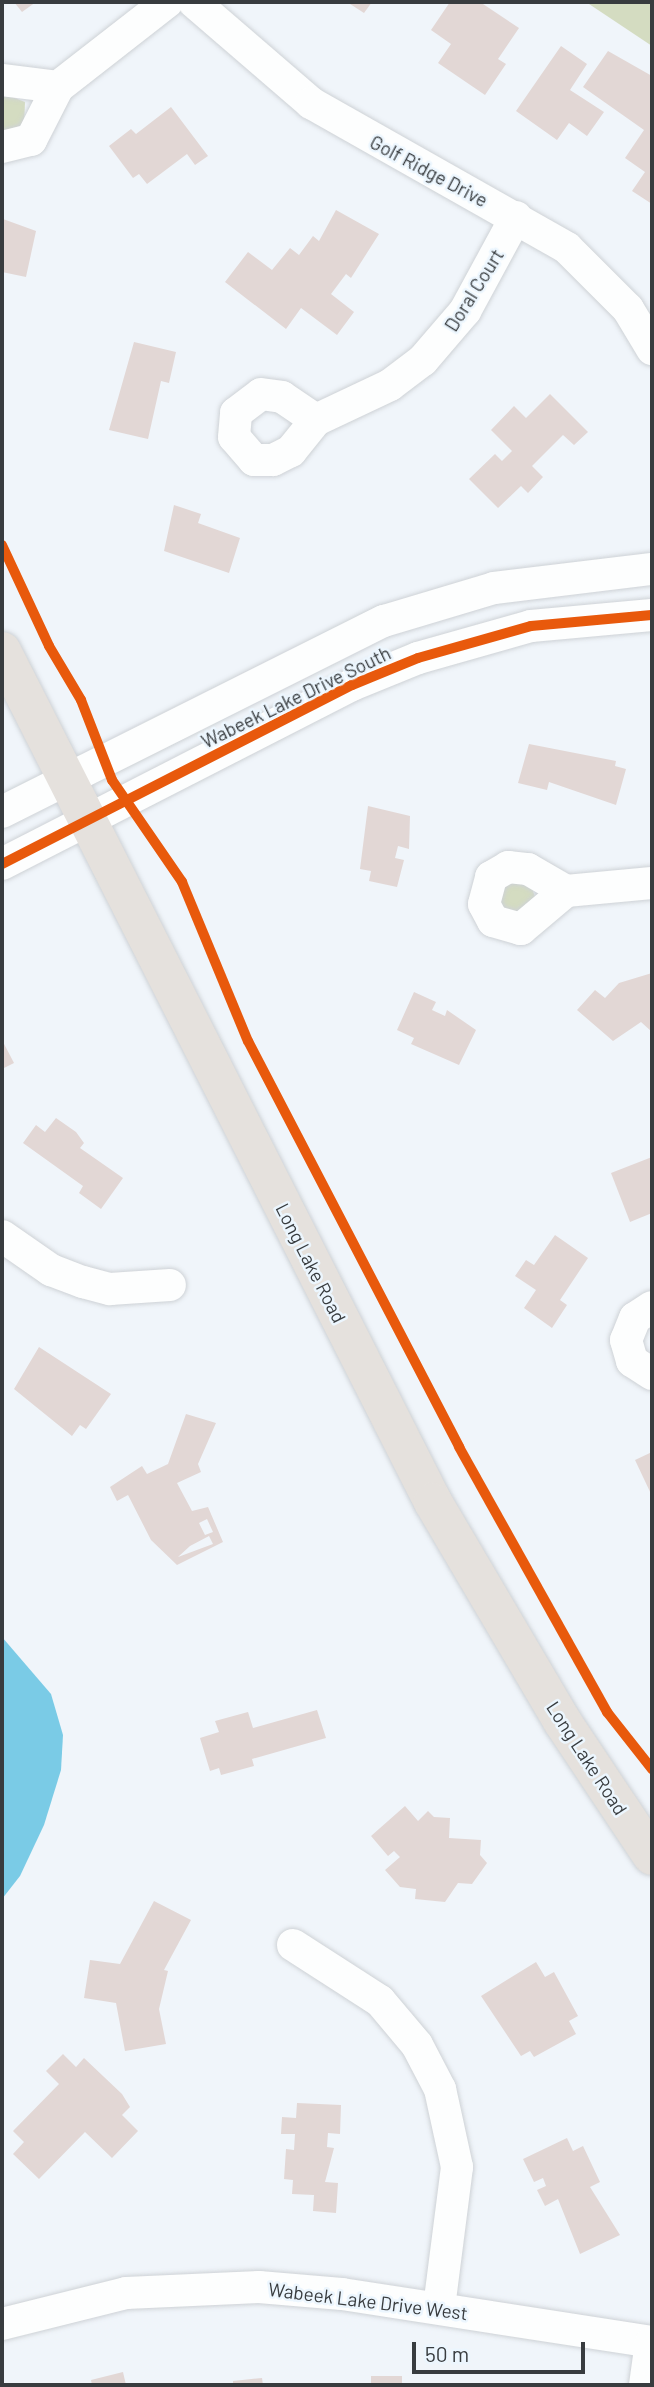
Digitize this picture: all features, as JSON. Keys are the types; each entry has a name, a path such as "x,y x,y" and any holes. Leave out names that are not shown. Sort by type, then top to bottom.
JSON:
{"main road":[{"name":"Long Lake Road","path":"2,652 433,1502 562,1721 652,1856"}],"street":[{"path":"2,148 31,140 58,87 167,2"},
{"name":"Golf Ridge Drive","path":"194,2 247,54 311,103 516,218 598,275 652,349"},
{"path":"2,80 58,87"},
{"name":"Doral Court","path":"316,420 362,401 423,360 465,311 516,218"},
{"name":"Wabeek Lake Drive South","path":"2,812 384,621 494,588 652,569"},
{"name":"Wabeek Lake Drive South","path":"2,864 352,685 418,658 531,626 652,615"},
{"path":"566,891 652,883"},
{"path":"2,1236 51,1270 83,1282 110,1289 170,1285"},
{"path":"652,1307 635,1318 626,1339 632,1361 652,1374"},
{"path":"293,1945 380,2001 417,2045 440,2089 457,2167 439,2308"},
{"name":"Wabeek Lake Drive West","path":"2,2324 126,2293 198,2287 306,2290 652,2342"},
{"path":"645,2385 652,2342"}],"green space":[{"path":"586,2 652,2 652,46"},
{"path":"2,93 25,102 24,127 2,133"},
{"path":"506,880 531,885 536,900 508,919 494,893"}],"water":[{"path":"2,1637 51,1694 63,1735 61,1770 44,1825 20,1876 2,1899"}],"building":[{"path":"14,2 36,2 22,12"},
{"path":"347,2 372,2 364,13"},
{"path":"450,2 480,2 519,28 498,59 506,64 485,95 438,63 451,44 431,30"},
{"path":"561,46 587,64 570,90 604,112 587,136 569,123 557,140 516,111"},
{"path":"608,51 652,76 652,204 632,191 645,172 625,158 644,130 583,87"},
{"path":"171,107 208,156 195,165 187,154 147,184 139,174 133,178 109,146 131,129 136,134"},
{"path":"336,210 379,234 351,278 346,274 331,294 354,312 337,335 301,308 286,329 225,282 248,252 272,270 290,248 299,255 313,236 319,241"},
{"path":"3,219 36,231 26,277 2,272"},
{"path":"134,342 176,352 169,383 161,381 148,439 109,430"},
{"path":"550,394 588,432 574,445 563,435 532,466 543,477 528,493 521,486 498,508 469,479 495,454 502,461 512,451 491,430 514,406 526,418"},
{"path":"174,505 201,514 198,523 240,538 229,573 164,551"},
{"path":"529,744 616,761 615,766 626,769 616,805 549,782 547,790 518,783"},
{"path":"368,806 410,816 409,849 398,846 395,858 404,860 397,887 369,881 371,871 360,869"},
{"path":"652,973 652,1032 641,1022 613,1041 577,1010 595,990 605,998 619,983"},
{"path":"414,992 436,1002 432,1010 445,1016 447,1010 476,1030 459,1065 411,1044 414,1038 397,1030"},
{"path":"2,1040 14,1063 2,1069"},
{"path":"56,1118 76,1132 84,1143 80,1148 123,1178 101,1209 79,1193 83,1186 23,1143 36,1125 45,1132"},
{"path":"652,1157 652,1213 630,1222 611,1173"},
{"path":"555,1235 588,1258 560,1300 567,1305 552,1328 524,1308 536,1290 515,1276 526,1260 534,1265"},
{"path":"39,1347 111,1394 86,1429 80,1425 72,1436 14,1389"},
{"path":"186,1414 216,1423 198,1464 201,1472 177,1483 192,1511 208,1507 223,1542 177,1565 151,1540 128,1495 117,1501 110,1487 142,1466 147,1474 168,1464","holes":["207,1519 213,1532 205,1535 199,1523","209,1536 213,1544 178,1557 190,1546"]},
{"path":"652,1452 652,1496 635,1460"},
{"path":"317,1710 326,1738 252,1759 254,1766 221,1775 219,1768 210,1771 200,1738 219,1732 215,1721 248,1712 253,1728"},
{"path":"405,1806 418,1821 428,1811 434,1817 450,1818 449,1838 481,1840 480,1855 487,1863 472,1884 458,1883 445,1902 415,1899 416,1889 400,1887 385,1870 400,1857 394,1851 388,1856 371,1836"},
{"path":"154,1901 191,1920 164,1970 168,1971 159,2009 166,2044 125,2051 116,2003 84,1998 90,1960 120,1964"},
{"path":"536,1962 545,1977 554,1972 578,2016 569,2021 576,2034 534,2057 530,2051 521,2056 481,1996"},
{"path":"63,2054 76,2067 84,2058 122,2094 130,2107 122,2115 138,2131 112,2158 85,2132 39,2179 13,2154 24,2142 13,2131 59,2084 46,2071"},
{"path":"297,2103 341,2105 340,2134 328,2133 327,2147 334,2148 325,2182 338,2183 336,2213 313,2211 314,2195 292,2194 293,2180 284,2179 286,2149 294,2150 295,2134 281,2134 282,2117 296,2118"},
{"path":"567,2138 573,2151 583,2146 600,2182 590,2187 620,2235 580,2254 558,2199 545,2206 537,2190 546,2186 543,2178 534,2182 523,2159"},
{"path":"123,2372 126,2385 92,2385 91,2380"},
{"path":"371,2376 402,2376 402,2385 371,2385"},
{"path":"262,2378 263,2385 233,2385 233,2381"}],"cycle path":[{"path":"2,545 49,646 81,700 112,780 182,882 248,1041 459,1447 607,1712 652,1769"},
{"path":"2,864 352,685 418,658 531,626 652,615"}]}
